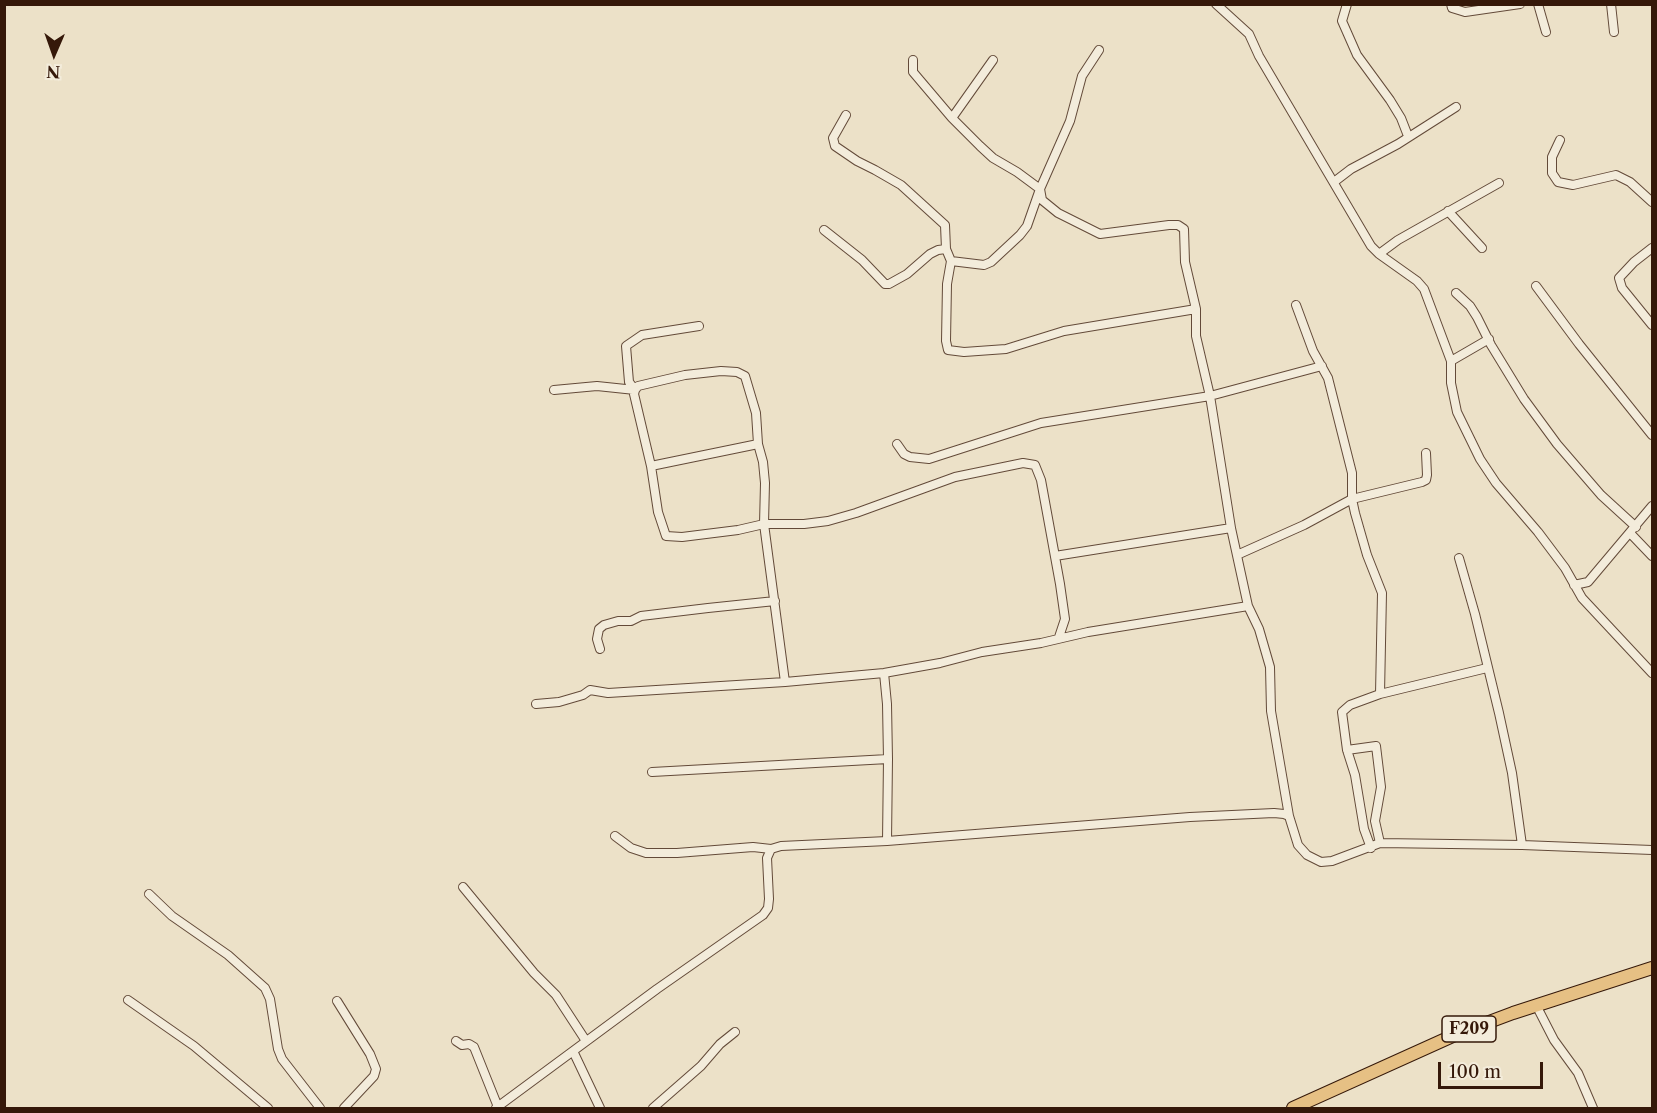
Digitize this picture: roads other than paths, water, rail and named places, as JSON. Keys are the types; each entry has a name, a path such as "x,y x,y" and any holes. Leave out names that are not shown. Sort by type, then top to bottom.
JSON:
{"main road":[{"name":"F209","path":"1293,1108 1457,1034 1536,1005 1653,968"}],"street":[{"path":"1216,4 1249,34 1259,56 1371,246 1417,281 1424,289 1451,361 1451,383 1457,412 1480,459 1501,491 1524,514 1565,568 1574,585 1596,614 1653,673"},
{"path":"1347,4 1342,21 1357,55 1390,100 1408,136"},
{"path":"1451,4 1452,8 1466,12 1520,4"},
{"path":"1538,4 1546,32"},
{"path":"1611,4 1614,32"},
{"path":"951,261 984,265 991,262 1020,236 1027,225 1070,121 1082,76 1099,50"},
{"path":"913,60 913,72 952,118 993,158 1040,189 1045,204 1058,213 1100,234 1169,225 1184,229 1185,262 1196,309 1196,336 1210,396 1231,528 1248,606 1259,629 1270,666 1271,711 1289,816 1298,845 1316,860 1326,862 1380,843 1653,850"},
{"path":"952,118 993,60"},
{"path":"1335,182 1351,169 1398,144 1455,107"},
{"path":"846,115 833,138 835,146 856,161 901,185 945,225 946,249 951,261 947,284 946,341 948,350 954,352 1006,349 1064,331 1196,309"},
{"path":"1560,140 1552,157 1552,173 1558,182 1573,185 1616,175 1630,182 1653,202"},
{"path":"1379,254 1398,240 1499,183"},
{"path":"1448,211 1482,248"},
{"path":"824,230 862,260 885,284 907,274 938,249 946,249"},
{"path":"1653,248 1622,273 1619,282 1653,325"},
{"path":"1536,286 1579,344 1653,435"},
{"path":"1456,293 1470,306 1524,399 1557,444 1653,556"},
{"path":"1296,305 1313,351 1328,378 1352,473 1352,499 1367,555 1382,593 1380,694"},
{"path":"699,326 642,335 626,346 629,382 635,390 658,512 666,536 671,538 693,536 764,524 804,524 828,521 877,506 955,477 1023,463 1035,465 1039,472 1065,619 1059,638"},
{"path":"1451,361 1489,339"},
{"path":"897,444 910,458 929,459 1041,423 1210,396 1322,366"},
{"path":"554,390 597,386 635,390 644,384 685,375 721,371 737,372 745,376 756,413 758,444 765,483 764,524 785,682"},
{"path":"651,466 758,444"},
{"path":"1237,555 1304,525 1352,499 1426,480 1426,453"},
{"path":"1574,585 1587,582 1653,506"},
{"path":"1055,556 1231,528"},
{"path":"1459,558 1475,614 1512,773 1522,845"},
{"path":"600,649 597,639 599,629 618,621 631,621 641,616 775,601"},
{"path":"536,704 559,702 583,695 590,690 608,693 785,682 884,673 940,663 982,652 1248,606"},
{"path":"1371,848 1364,829 1355,775 1347,750 1342,712 1350,705 1380,694 1488,668"},
{"path":"884,673 888,759 887,841"},
{"path":"1347,750 1377,747 1381,787 1375,821 1380,843"},
{"path":"652,772 888,759"},
{"path":"615,836 631,848 646,853 677,853 887,841 1190,817 1274,813 1289,816"},
{"path":"456,1041 462,1045 469,1044 474,1047 497,1108 657,989 763,915 768,908 767,858 771,849"},
{"path":"463,887 534,973 556,995 586,1041"},
{"path":"149,894 172,916 228,955 265,988 270,999 278,1049 282,1059 320,1108"},
{"path":"128,1000 194,1046 268,1108"},
{"path":"337,1001 370,1054 376,1070 374,1076 344,1108"},
{"path":"1536,1005 1554,1040 1578,1073 1593,1108"},
{"path":"653,1108 701,1066 720,1044 735,1032"},
{"path":"573,1051 600,1108"}]}
